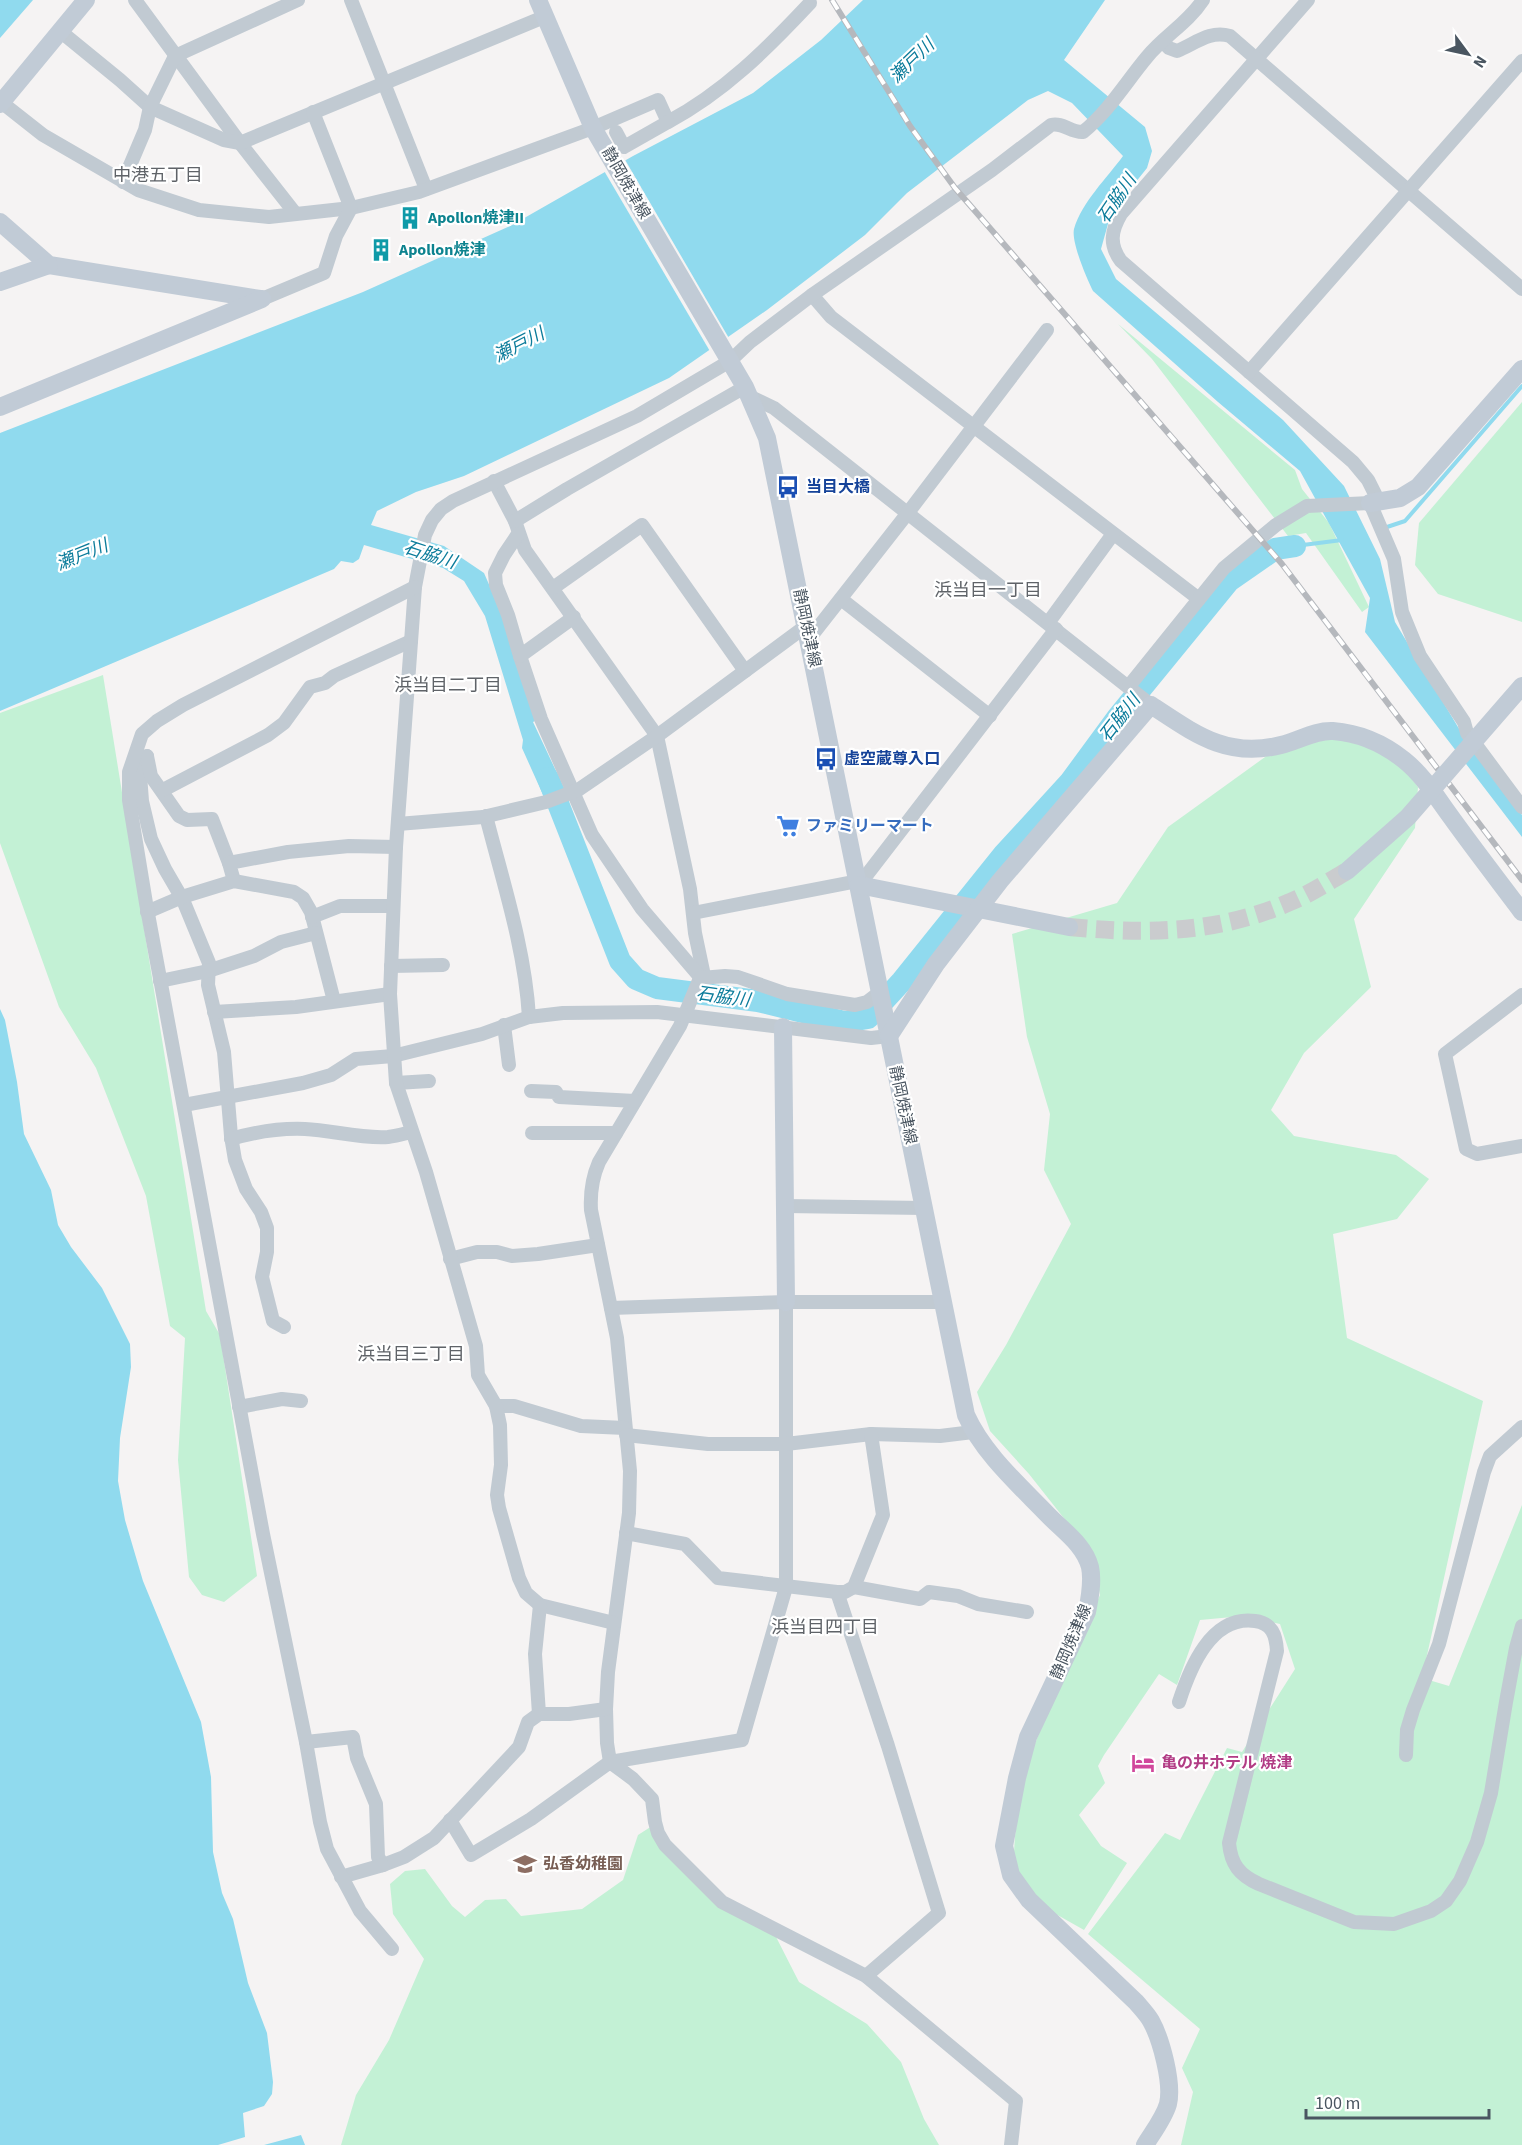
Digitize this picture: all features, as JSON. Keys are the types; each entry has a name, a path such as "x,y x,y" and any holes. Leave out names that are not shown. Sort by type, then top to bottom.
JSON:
{"street":[{"path":"87,0 1,103 43,135 123,182 138,190 199,210 269,217 351,207 426,189 603,132 658,100 668,122"},
{"path":"135,0 240,143 296,213"},
{"path":"123,182 145,129 150,107 175,56 298,0"},
{"path":"351,0 426,189"},
{"path":"615,1623 540,1605 526,1593 519,1578 497,1496 501,1436 496,1406 478,1376 476,1346 426,1173 396,1083 390,994 396,847 415,587 425,535 432,519 441,509 471,491 637,416 728,357 1051,126 1060,124 1077,132 1083,132 1118,96 1147,57 1186,22 1203,0"},
{"path":"1308,0 1121,214 1114,226 1112,245 1121,261 1353,462 1368,480 1383,536 1394,560 1402,612 1420,656 1464,722 1467,733 1522,807"},
{"path":"603,132 624,147 694,108 736,76 772,44 810,3"},
{"path":"60,31 150,107 224,140 240,143 385,82 541,8"},
{"name":"静岡焼津線","path":"541,8 603,132 748,392 767,438 966,1415 974,1432 1026,1492 1080,1546 1089,1567 1091,1592 1087,1612 1028,1737 1017,1778 1004,1846 1011,1875 1029,1900 1136,2002 1151,2021 1162,2049 1167,2071 1168,2102 1159,2122 1144,2145"},
{"path":"1164,42 1169,48 1177,51 1205,37 1222,34 1230,36 1522,289"},
{"path":"1249,372 1522,61"},
{"path":"0,407 324,273 336,236 351,207 313,112"},
{"path":"0,222 49,265"},
{"path":"0,282 49,265 262,299"},
{"path":"812,295 831,318 1199,599"},
{"path":"398,824 486,816 546,802 571,792 657,736 745,671 807,633 841,599 1047,330"},
{"path":"1129,686 1224,568 1276,525 1307,506 1375,508 1400,498 1418,487 1522,369"},
{"path":"701,978 642,909 592,835 571,792 541,719 508,615 496,585 495,573 517,527 567,489 748,392 774,408 1151,705 1191,732 1210,742 1227,747 1265,748 1332,731 1359,736 1388,749 1406,762 1428,786 1522,912"},
{"path":"494,481 517,527 525,550 657,736 690,889 703,971 684,1017 593,1175 590,1196 617,1338 630,1471 626,1533 608,1672 606,1709 610,1762 633,1779 652,1799 658,1833 665,1845 722,1902 866,1976 1016,2101 1011,2145"},
{"path":"553,588 642,525 745,671"},
{"path":"859,883 990,716 1113,534"},
{"path":"392,1949 371,1928 360,1911 327,1849 320,1822 306,1742 262,1534 147,912 129,801 129,772 142,734 157,721 183,705 404,595 415,587"},
{"path":"841,599 990,716"},
{"path":"520,656 573,617"},
{"path":"163,790 268,735 284,723 310,687 325,683 334,676 411,641"},
{"path":"1347,871 1407,817 1522,686"},
{"path":"184,1105 303,1083 331,1075 356,1059 393,1056 482,1034 529,1017 563,1013 657,1012 871,1038 887,1028 976,908 1151,705"},
{"path":"142,734 151,776 163,790 179,816 187,820 212,819 234,881"},
{"path":"147,756 140,775 142,801 151,839 182,897 209,963 208,985 224,1052 231,1139 235,1160 246,1189 261,1212 267,1228 267,1252 262,1278 273,1321 284,1327"},
{"path":"486,816 521,954 529,1017"},
{"path":"229,863 288,852 349,846 396,847"},
{"path":"147,912 182,897 234,881 294,892 303,898 312,917 334,1001"},
{"path":"693,913 859,883 1069,927"},
{"path":"312,917 340,906 393,906"},
{"path":"160,981 208,971 254,956 281,942 316,933"},
{"path":"391,966 443,965"},
{"path":"701,978 738,977 787,994 855,1005 867,1002 881,994"},
{"path":"214,1012 277,1009 390,994"},
{"path":"1522,994 1445,1054 1466,1149 1477,1154 1522,1146"},
{"path":"504,1025 509,1065"},
{"path":"450,1820 471,1855 531,1819 610,1762 742,1740 786,1587 783,1027"},
{"path":"396,1083 429,1082"},
{"path":"531,1091 556,1092 559,1097 635,1101"},
{"path":"231,1139 280,1129 305,1129 388,1137 411,1132"},
{"path":"532,1133 616,1133"},
{"path":"785,1206 924,1208"},
{"path":"450,1259 477,1252 497,1252 512,1256 598,1245"},
{"path":"611,1308 786,1302 944,1302"},
{"path":"239,1407 282,1399 301,1401"},
{"path":"496,1406 514,1406 581,1426 708,1444 786,1444 871,1434 940,1436 974,1432"},
{"path":"1406,1755 1407,1730 1438,1644 1484,1472 1490,1456 1522,1428"},
{"path":"626,1533 685,1544 718,1578 845,1593 854,1587 883,1515 871,1434"},
{"path":"854,1587 920,1599 929,1592 958,1596 978,1604 1027,1612"},
{"path":"837,1592 888,1746 939,1913 866,1976"},
{"path":"539,1714 535,1654 540,1605"},
{"path":"1179,1701 1189,1671 1209,1641 1224,1627 1241,1620 1251,1620 1261,1622 1272,1629 1276,1637 1277,1650 1229,1843 1230,1856 1238,1872 1259,1884 1354,1922 1394,1924 1431,1911 1446,1901 1460,1881 1477,1842 1491,1793 1508,1691 1522,1626"},
{"path":"341,1877 404,1857 434,1838 519,1747 528,1722 539,1714 569,1714 606,1709"},
{"path":"306,1742 353,1737 357,1758 376,1804 378,1857 383,1865"}],"green space":[{"path":"1118,324 1295,470 1302,489 1329,523 1369,607 1362,612 1306,533 1288,536 1152,359"},
{"path":"1522,402 1522,622 1438,594 1415,565 1419,523"},
{"path":"103,675 206,1311 220,1335 257,1576 224,1602 202,1595 189,1577 178,1460 185,1338 170,1326 146,1196 96,1068 59,1007 0,843 0,713"},
{"path":"1333,738 1366,746 1395,757 1418,787 1415,828 1354,919 1371,987 1304,1053 1271,1110 1294,1136 1396,1155 1429,1179 1397,1219 1333,1234 1347,1338 1483,1401 1422,1678 1449,1686 1522,1505 1522,2145 1181,2145 1193,2092 1182,2068 1200,2029 1088,1934 1165,1833 1180,1840 1227,1748 1242,1752 1295,1669 1280,1624 1243,1616 1200,1620 1177,1685 1159,1674 1104,1755 1098,1766 1105,1783 1079,1815 1101,1846 1127,1863 1084,1930 1038,1904 1013,1868 1024,1771 1052,1701 1100,1595 1093,1555 1029,1474 990,1431 977,1392 1006,1345 1071,1224 1044,1170 1050,1114 1027,1037 1012,934 1117,903 1168,827 1272,752"},
{"path":"652,1826 681,1869 773,1931 799,1982 867,2024 901,2062 924,2119 939,2145 341,2145 356,2095 389,2040 424,1959 393,1914 390,1884 405,1871 425,1869 452,1906 465,1917 485,1900 506,1899 521,1916 582,1909 623,1880 638,1835"}],"water":[{"path":"0,0 33,0 0,38"},
{"name":"瀬戸川","path":"863,0 1105,0 1064,60 1145,127 1152,151 1147,168 1111,213 1101,249 1116,279 1283,420 1344,486 1380,559 1395,622 1461,732 1522,815 1522,837 1365,632 1370,598 1300,471 1093,291 1077,251 1074,229 1089,200 1123,156 1072,103 1048,91 1028,100 907,193 865,235 767,310 669,378 464,476 416,492 377,511 371,525 444,546 484,573 498,605 537,720 533,722 565,790 544,797 522,748 523,740 485,616 464,581 443,568 364,545 359,559 353,563 341,561 334,569 0,711 0,433 363,292 512,225 633,156 753,93 821,40"},
{"path":"0,1009 5,1020 17,1082 24,1134 51,1190 58,1225 71,1247 102,1288 130,1344 131,1367 120,1438 118,1481 125,1520 143,1581 201,1722 211,1777 213,1852 222,1893 233,1919 248,1983 267,2033 273,2082 272,2094 264,2106 243,2113 245,2137 218,2145 0,2145"},
{"path":"301,2135 305,2145 264,2145"}],"pier":[{"path":"624,158 730,340 711,353 603,169"}],"waterway":[{"path":"1384,528 1405,521 1522,386"},
{"path":"1295,546 1342,540"},
{"name":"石脇川","path":"548,778 620,961 636,979 657,988 758,1001 844,1022 868,1018 902,981 1004,854 1070,782 1117,718 1229,581 1275,549 1295,546"}],"tunnel":[{"path":"1069,927 1154,931 1208,926 1263,913 1297,899 1347,871"}],"railway":[{"path":"832,0 910,126 955,188 1282,564 1522,880"}],"place":[{"name":"Apollon焼津II","path":"410,218"},
{"name":"Apollon焼津","path":"381,250"},
{"name":"当目大橋","path":"788,487"},
{"name":"虚空蔵尊入口","path":"826,759"},
{"name":"ファミリーマート","path":"788,826"},
{"name":"亀の井ホテル 焼津","path":"1143,1763"},
{"name":"弘香幼稚園","path":"525,1864"}],"district":[{"name":"中港五丁目","path":"158,175"},
{"name":"浜当目一丁目","path":"988,590"},
{"name":"浜当目二丁目","path":"448,685"},
{"name":"浜当目三丁目","path":"411,1354"},
{"name":"浜当目四丁目","path":"825,1627"}]}
